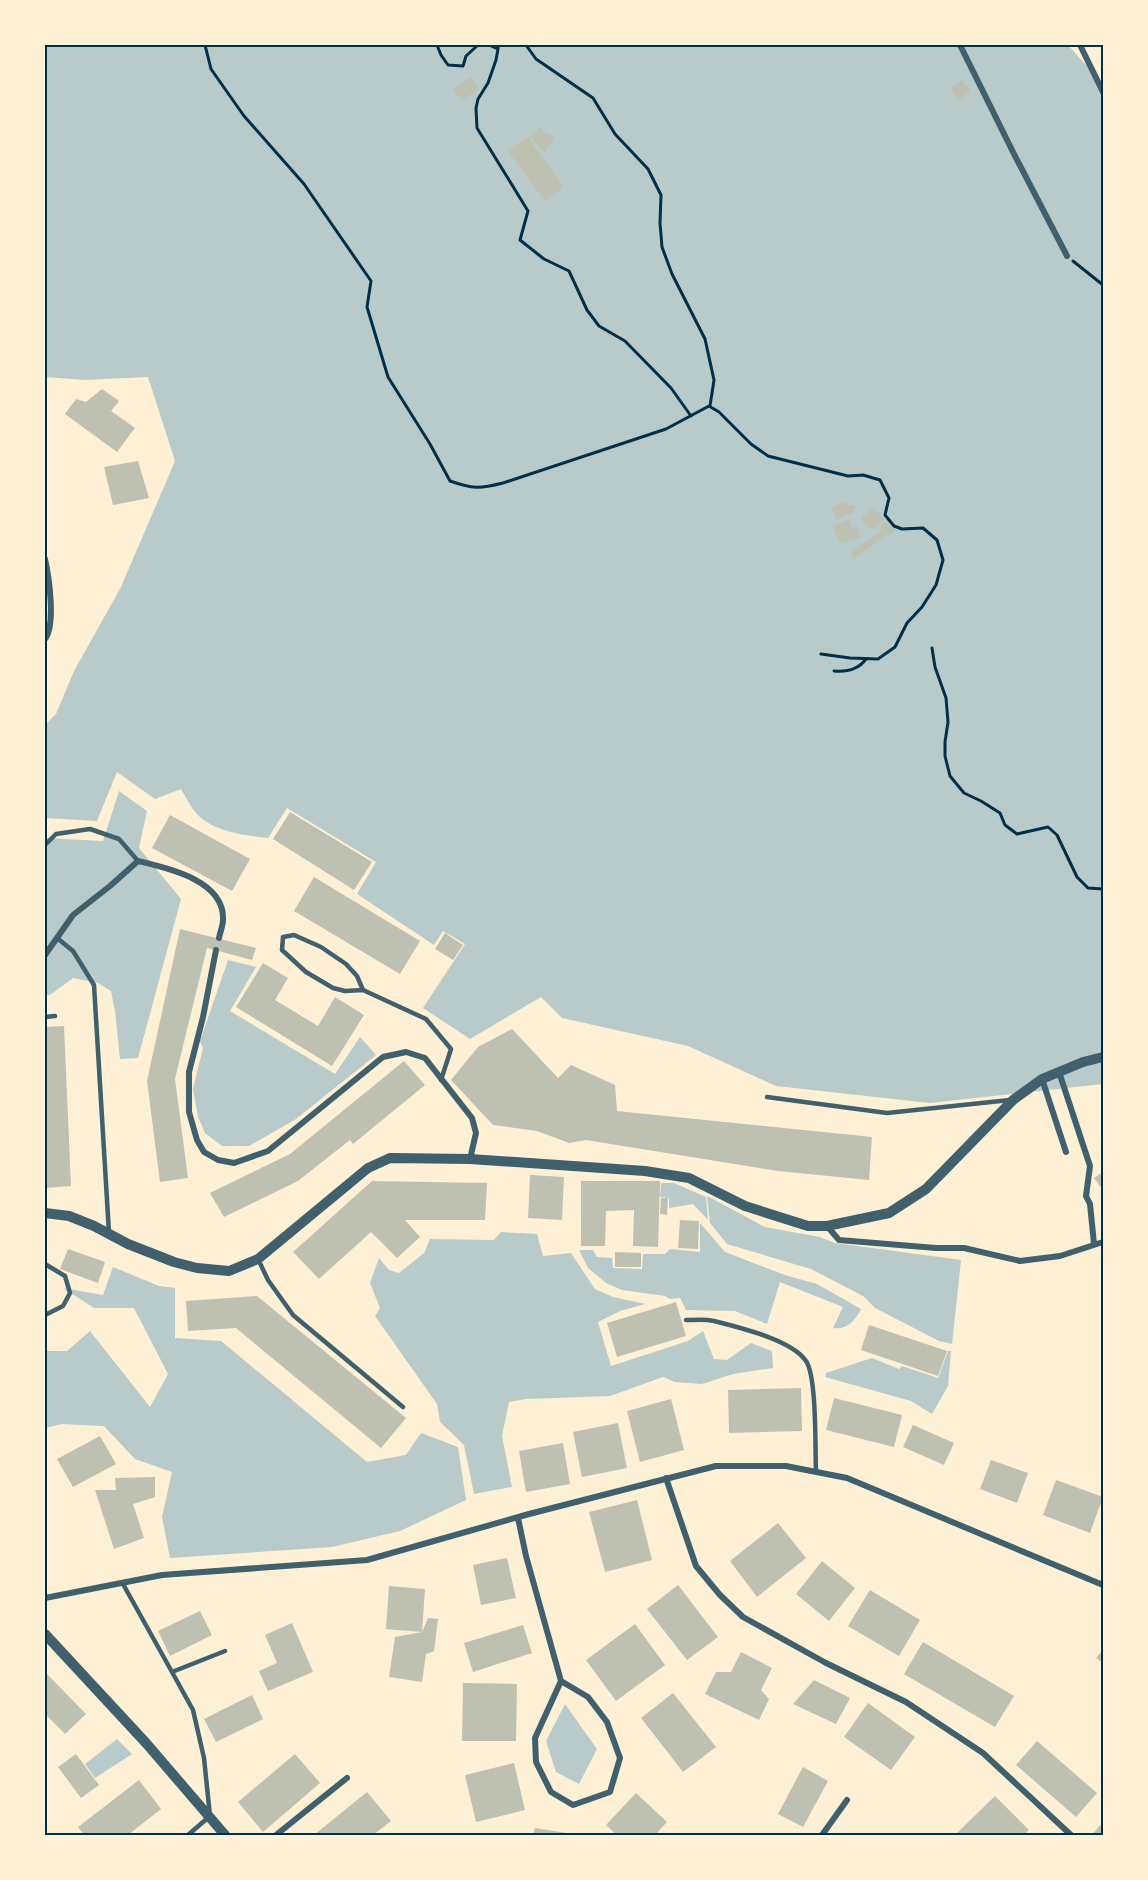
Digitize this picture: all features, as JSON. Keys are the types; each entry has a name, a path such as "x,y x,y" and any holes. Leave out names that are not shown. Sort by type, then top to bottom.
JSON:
{"street":[{"path":"960,45 1067,256"},
{"path":"1080,45 1103,92"},
{"path":"45,560 51,619 49,635 45,639"},
{"path":"45,956 73,915 138,861 182,873 205,886 217,898 223,918 219,938"},
{"path":"216,950 189,1072 189,1112 194,1131 204,1152 218,1160 234,1163 268,1151 382,1057 406,1052 424,1058 472,1118 476,1133 470,1159"},
{"path":"45,1213 69,1216 154,1255 197,1268 229,1271 258,1259 368,1168 390,1158 470,1159 645,1171 689,1178 745,1206 808,1226 827,1226 889,1213 926,1188 1013,1100 1042,1079 1083,1062 1103,1057"},
{"path":"1059,1072 1090,1166 1086,1196 1090,1204 1095,1244"},
{"path":"1042,1079 1066,1152"},
{"path":"827,1226 839,1240 964,1248 1020,1261 1060,1256 1103,1242"},
{"path":"45,1598 162,1575 367,1560 666,1478 716,1467 786,1466 847,1478 1103,1585"},
{"path":"666,1478 696,1566 720,1595 743,1617 826,1663 906,1702 973,1746 1071,1835"},
{"path":"518,1518 526,1556 561,1681 535,1738 536,1762 551,1792 573,1805 610,1792 620,1758 607,1722 588,1697 561,1681"},
{"path":"45,1634 146,1743 225,1835"},
{"path":"276,1835 347,1778"},
{"path":"822,1835 847,1800"}],"lane":[{"path":"45,845 56,834 90,829 119,839 138,861"},
{"path":"363,990 357,976 346,964 321,947 294,935 283,937 282,950 306,972 333,988 345,991 363,990 426,1019 451,1049 441,1080"},
{"path":"57,938 73,951 94,985 109,1233"},
{"path":"45,1017 55,1016"},
{"path":"767,1097 887,1113 1013,1100"},
{"path":"258,1259 268,1280 292,1315 403,1407"},
{"path":"45,1264 65,1276 70,1293 63,1306 45,1315"},
{"path":"686,1320 712,1321 776,1340 795,1350 807,1362 813,1378 816,1472"},
{"path":"123,1584 193,1710 204,1758 210,1816 188,1835"},
{"path":"172,1672 225,1651"}],"path":[{"path":"205,45 211,69 244,116 304,184 371,281 367,307 388,377 450,481 481,489 666,429 709,406 714,380 705,339 672,274 662,247 661,195 648,169 615,134 593,98 536,59 526,45"},
{"path":"437,45 448,65 463,66 466,56 478,45"},
{"path":"489,45 498,47 488,83 478,99 477,128 528,211 520,240 544,259 569,271 587,310 598,326 625,341 671,388 692,416"},
{"path":"1067,256 1103,285"},
{"path":"709,406 719,412 751,444 768,456 848,476 863,475 880,480 889,498 885,515 894,526 902,529 923,528 937,540 944,560 936,585 922,607 907,623 895,647 878,659 821,654"},
{"path":"932,648 935,667 946,698 948,722 945,756 950,776 964,793 1000,813 1005,825 1017,834 1048,827 1056,835 1077,878 1088,888 1103,889"},
{"path":"834,671 844,672 858,668 866,659"}],"shaded area":[{"path":"45,45 1068,45 1103,84 1103,1084 930,1103 776,1086 688,1046 562,1018 541,997 470,1039 423,1008 465,944 443,931 434,945 357,894 376,862 287,808 268,838 239,834 203,819 194,810 181,789 155,799 117,772 97,821 45,818 45,725 56,714 74,671 120,589 175,461 148,377 85,380 45,377"},
{"path":"119,791 147,811 139,848 181,899 138,1058 120,1059 111,991 98,983 73,978 50,995 45,995 45,838 103,841"},
{"path":"228,960 256,967 230,1011 335,1074 360,1037 376,1055 296,1119 249,1146 222,1146 205,1133 198,1117 193,1089 203,1048 200,1041"},
{"path":"661,1183 674,1183 706,1197 708,1220 693,1204 669,1208 669,1198 660,1197"},
{"path":"707,1196 765,1227 820,1237 835,1243 961,1260 952,1344 939,1341 875,1308 863,1296 811,1269 727,1244 710,1223"},
{"path":"700,1223 725,1252 785,1275 817,1284 861,1309 859,1313 846,1326 833,1328 843,1307 780,1282 767,1324 735,1311 686,1310 680,1298 670,1299 665,1296 622,1290 606,1283 588,1268 579,1250 593,1250 597,1257 612,1258 613,1268 642,1269 643,1254 665,1254 670,1249 700,1252"},
{"path":"501,1232 537,1234 543,1256 571,1253 595,1289 613,1297 645,1304 620,1311 598,1322 611,1366 688,1341 703,1331 714,1359 727,1360 751,1343 772,1351 773,1368 733,1374 702,1384 675,1382 663,1377 610,1396 526,1399 509,1402 502,1436 512,1487 474,1494 464,1445 440,1422 437,1404 375,1316 380,1308 370,1283 379,1258 389,1270 399,1273 424,1253 430,1239 494,1240"},
{"path":"113,1267 159,1286 175,1288 175,1338 221,1341 367,1462 406,1455 421,1433 458,1447 466,1500 400,1531 332,1547 170,1558 162,1517 172,1472 135,1459 104,1426 62,1424 45,1428 45,1351 67,1351 90,1331 150,1407 168,1374 134,1308 94,1308 63,1288 103,1295"},
{"path":"948,1351 951,1351 948,1386 932,1414 911,1401 825,1377 826,1373 872,1358 899,1369 902,1366 938,1378"},
{"path":"565,1704 597,1749 579,1784 556,1772 546,1741"},
{"path":"117,1739 132,1754 95,1778 85,1764"}],"building":[{"path":"470,76 479,88 462,101 453,90"},
{"path":"962,80 971,91 958,100 950,89"},
{"path":"541,127 555,139 545,149 547,153 545,154 530,136"},
{"path":"528,137 564,187 545,201 508,151"},
{"path":"102,389 119,401 111,411 135,428 117,452 65,414 76,399 86,402"},
{"path":"138,461 149,498 113,505 104,467"},
{"path":"846,501 849,506 854,505 856,508 852,509 854,512 837,520 831,508"},
{"path":"873,507 884,519 872,530 861,519"},
{"path":"849,520 852,528 857,526 861,538 840,544 833,526"},
{"path":"885,521 895,530 889,536 879,528"},
{"path":"882,530 886,536 854,559 850,552"},
{"path":"290,812 372,862 354,890 273,839"},
{"path":"170,815 250,859 232,891 152,848"},
{"path":"314,877 420,941 400,974 294,911"},
{"path":"180,929 256,948 252,960 207,948 175,1079 188,1178 160,1182 147,1081"},
{"path":"445,933 463,945 453,960 435,949"},
{"path":"263,963 288,978 275,1000 318,1026 335,997 364,1015 332,1066 236,1007"},
{"path":"64,1026 71,1186 45,1188 45,1027"},
{"path":"512,1029 558,1078 571,1065 615,1085 617,1111 872,1137 869,1180 778,1171 586,1140 569,1143 537,1131 493,1125 451,1080 478,1047"},
{"path":"404,1061 425,1085 353,1144 350,1140 298,1181 224,1217 210,1193 290,1154"},
{"path":"1103,1172 1103,1190 1094,1178"},
{"path":"530,1175 564,1177 562,1220 528,1218"},
{"path":"372,1181 487,1183 485,1220 405,1220 420,1237 397,1258 371,1232 319,1279 293,1252"},
{"path":"581,1181 660,1181 658,1247 633,1246 634,1210 606,1211 605,1246 581,1246"},
{"path":"661,1198 668,1198 667,1215 660,1214"},
{"path":"680,1220 699,1221 698,1249 678,1248"},
{"path":"68,1249 105,1262 98,1283 60,1269"},
{"path":"615,1252 641,1253 641,1267 615,1267"},
{"path":"257,1296 406,1418 381,1448 236,1328 188,1331 186,1301"},
{"path":"676,1302 686,1336 617,1357 607,1323"},
{"path":"869,1325 947,1351 938,1376 861,1350"},
{"path":"801,1388 802,1431 729,1433 728,1390"},
{"path":"834,1398 902,1415 894,1447 826,1430"},
{"path":"671,1399 684,1450 640,1462 627,1411"},
{"path":"618,1423 627,1468 582,1477 573,1432"},
{"path":"913,1425 954,1443 944,1465 903,1447"},
{"path":"100,1436 116,1464 73,1487 57,1459"},
{"path":"563,1443 570,1484 526,1492 519,1451"},
{"path":"991,1460 1028,1473 1017,1503 980,1489"},
{"path":"155,1477 155,1497 133,1504 144,1538 114,1549 95,1490 116,1490 115,1478"},
{"path":"1056,1480 1103,1497 1090,1533 1043,1515"},
{"path":"637,1500 652,1560 605,1572 589,1512"},
{"path":"778,1523 806,1558 757,1597 730,1561"},
{"path":"507,1558 516,1598 481,1605 473,1565"},
{"path":"822,1561 855,1588 829,1621 796,1594"},
{"path":"678,1585 718,1637 687,1660 647,1609"},
{"path":"389,1586 425,1589 422,1632 386,1629"},
{"path":"870,1590 920,1620 899,1656 848,1626"},
{"path":"200,1611 212,1635 170,1656 158,1631"},
{"path":"428,1618 438,1619 434,1651 426,1654 422,1682 389,1677 395,1637 422,1632"},
{"path":"292,1623 313,1672 268,1691 259,1671 277,1663 265,1635"},
{"path":"635,1624 665,1665 616,1701 586,1660"},
{"path":"523,1625 532,1653 473,1672 464,1643"},
{"path":"923,1642 1014,1696 995,1727 904,1674"},
{"path":"1103,1650 1103,1663 1096,1658"},
{"path":"741,1652 772,1668 761,1690 769,1699 759,1720 705,1694 716,1672 731,1672"},
{"path":"45,1672 86,1714 65,1734 45,1714"},
{"path":"814,1680 850,1698 836,1724 793,1704"},
{"path":"463,1683 517,1684 516,1741 462,1741"},
{"path":"673,1693 716,1747 683,1772 641,1718"},
{"path":"252,1695 263,1719 216,1742 204,1719"},
{"path":"868,1703 915,1737 891,1770 844,1737"},
{"path":"1037,1741 1097,1793 1076,1817 1016,1765"},
{"path":"76,1754 99,1785 81,1798 58,1767"},
{"path":"295,1754 320,1783 263,1832 238,1802"},
{"path":"514,1763 525,1810 476,1822 465,1775"},
{"path":"803,1767 828,1781 803,1827 778,1814"},
{"path":"139,1780 161,1809 128,1835 84,1835 78,1827"},
{"path":"367,1792 391,1821 373,1835 314,1835"},
{"path":"636,1793 667,1822 655,1835 617,1835 606,1825"},
{"path":"995,1796 1029,1830 1024,1835 955,1835"},
{"path":"1103,1822 1103,1835 1092,1835"},
{"path":"535,1828 573,1834 573,1835 533,1835"}]}
